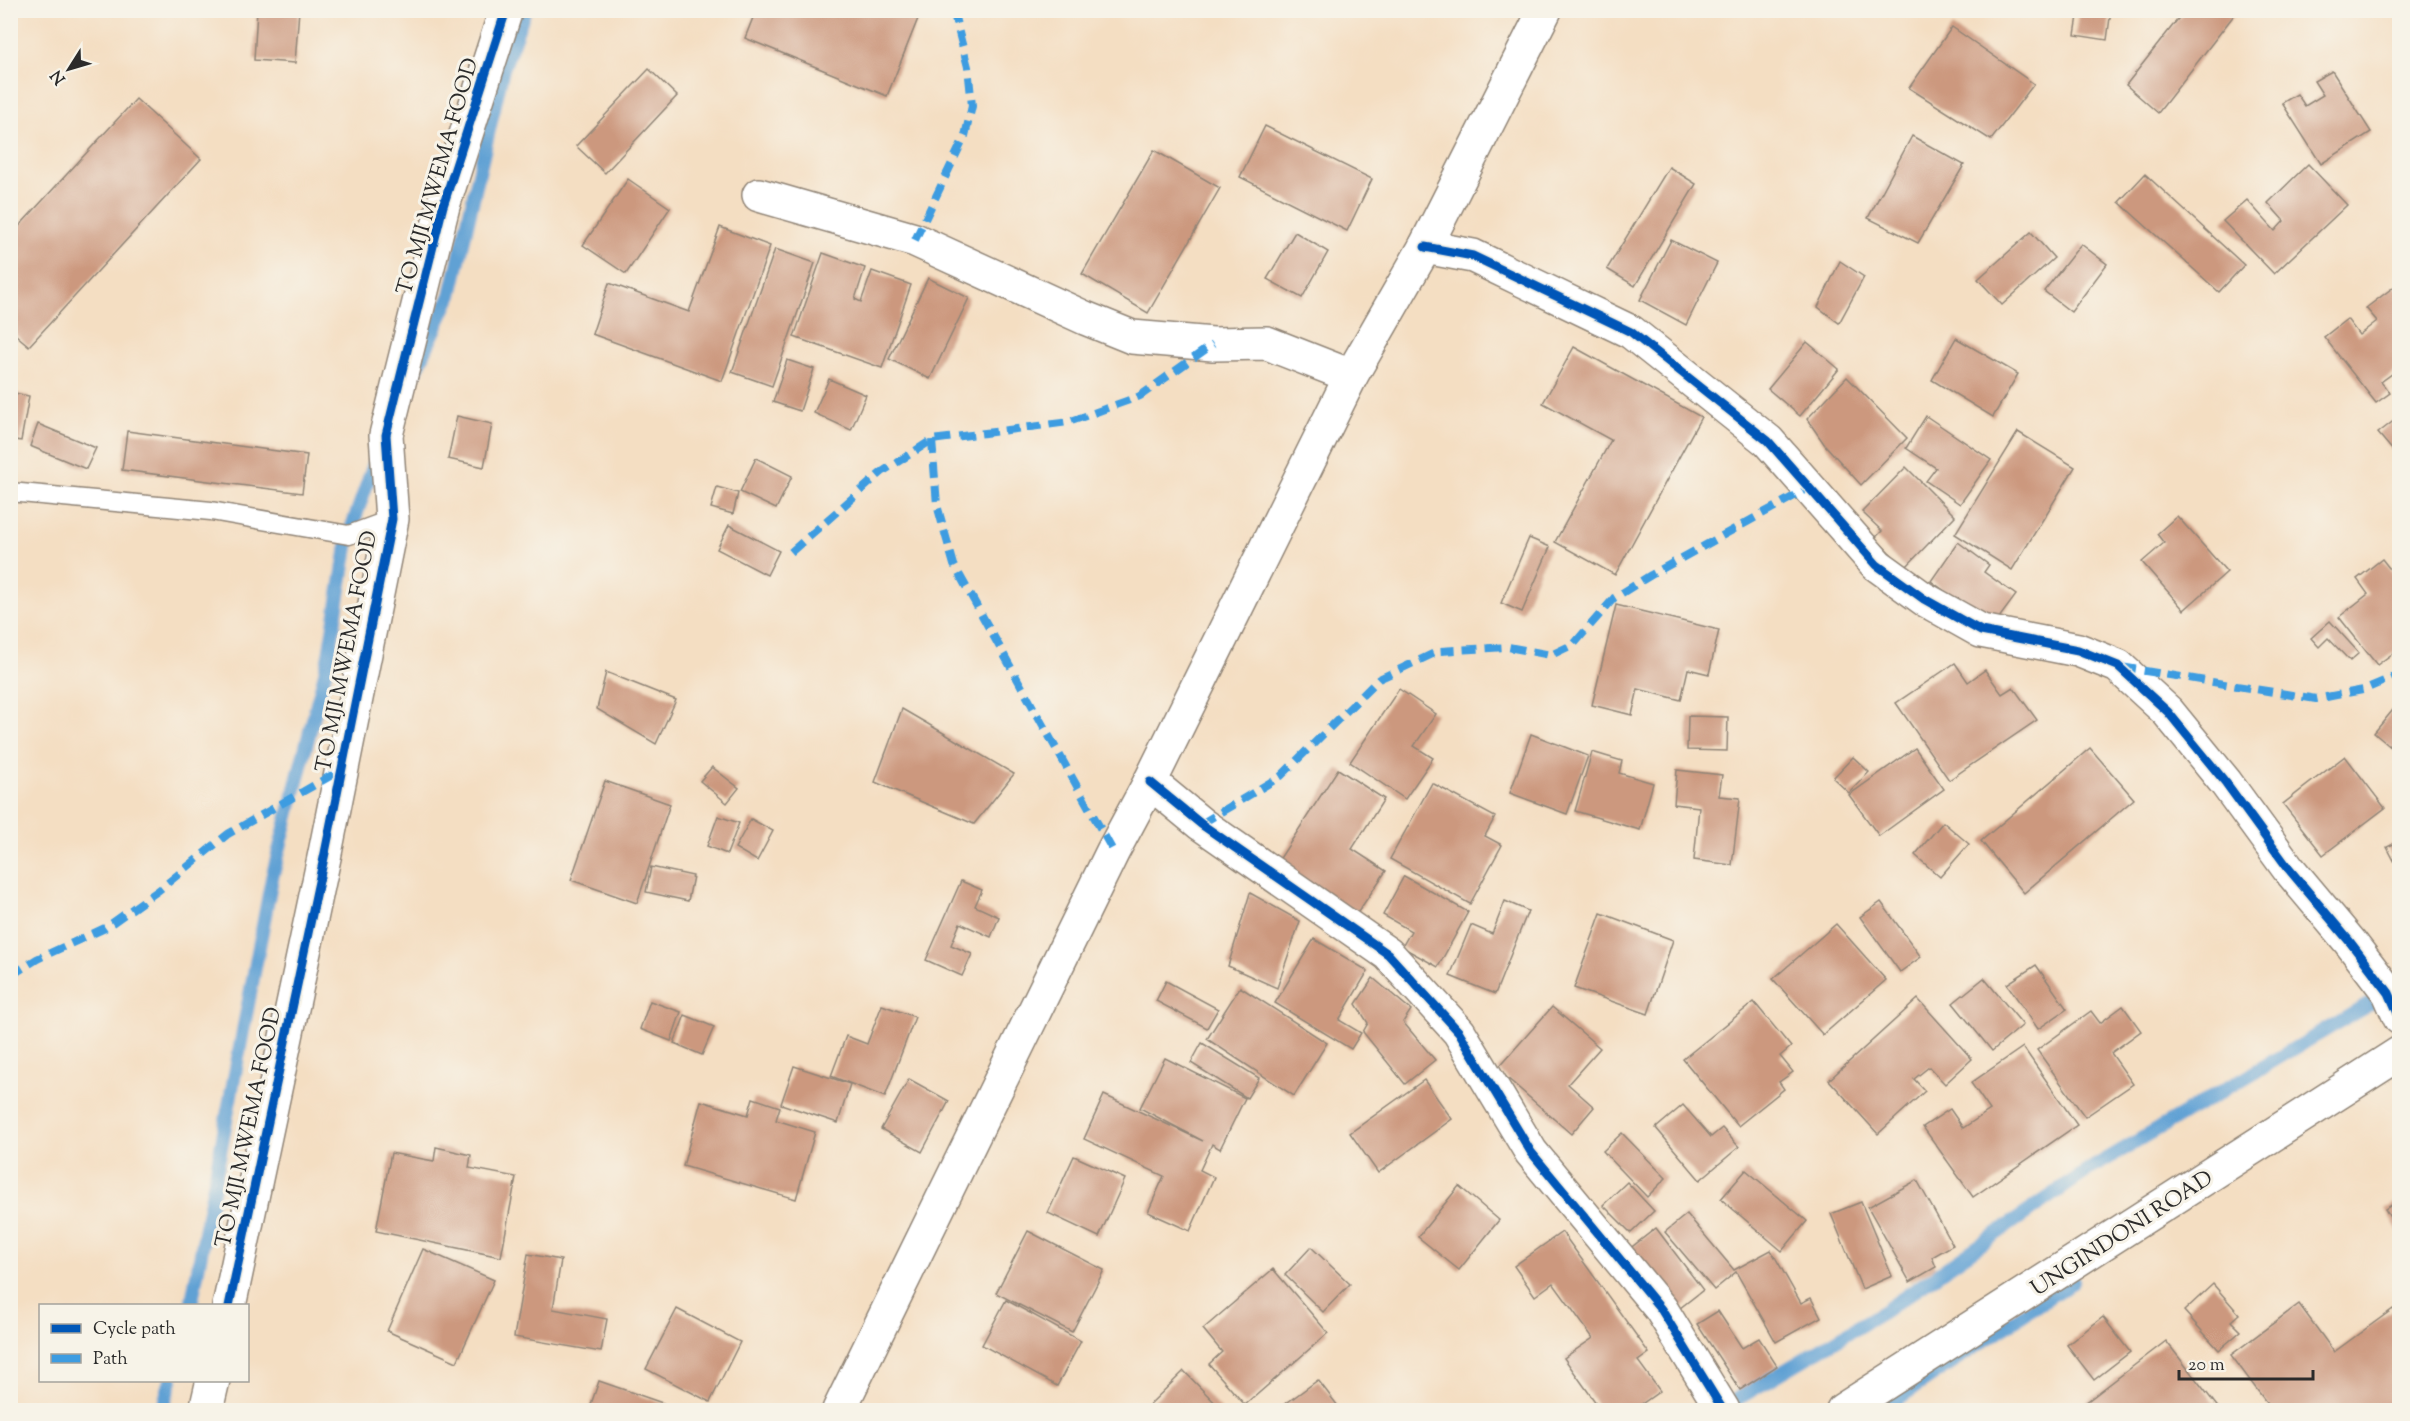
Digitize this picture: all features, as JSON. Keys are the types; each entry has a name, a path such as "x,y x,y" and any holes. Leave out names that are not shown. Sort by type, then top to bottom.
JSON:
{"street":[{"name":"TO MJI MWEMA FOOD","path":"228,1304 327,843 392,519 386,435 443,206 506,10"},
{"path":"839,1410 1351,376 1425,247 1545,10"},
{"path":"759,195 915,240 1085,318 1132,337 1213,344 1267,344 1351,376"},
{"path":"1425,247 1473,256 1631,332 1768,441 1877,565 1924,599 1981,631 2078,650 2118,666 2168,712 2226,783 2288,868 2389,993 2400,1018"},
{"path":"1150,782 1201,824 1388,954 1452,1023 1531,1152 1661,1309 1723,1410"},
{"name":"UNGINDONI ROAD","path":"1843,1410 2400,1053"},
{"path":"206,1410 213,1382"}],"lane":[{"path":"10,492 211,511 349,535 392,519"}],"building":[{"path":"257,10 299,10 295,63 254,60"},
{"path":"756,10 907,10 919,16 887,96 745,38"},
{"path":"2079,10 2111,10 2107,40 2075,35"},
{"path":"2185,10 2238,10 2158,113 2126,85"},
{"path":"1952,27 2034,84 1991,140 1909,88"},
{"path":"649,69 677,96 605,173 576,146"},
{"path":"2332,71 2371,132 2321,164 2282,103 2297,94 2305,106 2323,95 2314,81"},
{"path":"136,99 201,159 29,346 10,330 10,236"},
{"path":"1265,126 1372,179 1347,231 1240,177"},
{"path":"1912,136 1964,165 1918,243 1868,218"},
{"path":"1154,150 1220,188 1148,313 1082,274"},
{"path":"2308,164 2347,205 2274,274 2223,221 2247,200 2275,231 2284,221 2268,203"},
{"path":"1669,167 1696,184 1635,286 1607,269"},
{"path":"2145,174 2244,265 2219,292 2119,202"},
{"path":"628,179 670,208 626,274 583,245"},
{"path":"720,227 770,246 722,381 592,334 609,283 689,312"},
{"path":"1295,232 1328,252 1302,298 1267,279"},
{"path":"2031,232 2054,258 2002,305 1978,279"},
{"path":"1671,240 1717,263 1686,325 1640,300"},
{"path":"2081,244 2107,264 2071,312 2044,291"},
{"path":"775,249 815,263 772,386 732,372"},
{"path":"823,253 865,268 855,299 861,302 872,271 911,285 882,368 794,337"},
{"path":"1840,261 1864,277 1839,323 1818,307"},
{"path":"928,278 969,298 930,379 889,359"},
{"path":"2395,286 2400,291 2400,368 2381,382 2390,393 2376,403 2324,337 2347,319 2359,335 2377,321 2366,308"},
{"path":"1956,338 2018,374 1993,417 1932,380"},
{"path":"1807,342 1839,369 1800,416 1768,389"},
{"path":"1574,347 1701,417 1615,575 1555,542 1611,440 1543,403"},
{"path":"787,360 814,369 800,411 773,402"},
{"path":"1847,377 1907,438 1861,485 1825,445 1807,419"},
{"path":"829,379 866,395 851,430 814,413"},
{"path":"10,392 29,396 21,441 10,439"},
{"path":"457,416 492,424 484,467 448,459"},
{"path":"1926,416 1991,460 1960,504 1926,481 1936,468 1906,448"},
{"path":"2400,416 2400,459 2378,433"},
{"path":"38,424 96,448 86,469 30,446"},
{"path":"127,431 307,455 302,493 122,470"},
{"path":"2018,432 2075,467 2012,570 1955,534"},
{"path":"756,458 792,476 776,509 740,492"},
{"path":"1906,467 1955,516 1905,568 1875,538 1882,531 1862,512"},
{"path":"717,487 738,493 733,514 711,508"},
{"path":"2177,516 2227,572 2184,610 2142,562 2164,543 2157,534"},
{"path":"729,525 779,551 767,575 717,549"},
{"path":"1529,538 1550,547 1522,612 1501,603"},
{"path":"1958,542 1989,565 1984,572 2016,595 1993,626 1931,581"},
{"path":"2382,559 2397,578 2400,577 2400,648 2377,665 2339,617 2368,594 2357,579"},
{"path":"1616,605 1719,630 1709,674 1688,669 1681,700 1638,689 1632,715 1592,705"},
{"path":"2330,621 2359,653 2350,661 2328,638 2319,647 2311,638"},
{"path":"1955,663 1968,682 1985,670 2002,694 2013,687 2037,720 1949,780 1896,703"},
{"path":"606,672 676,700 656,744 597,709"},
{"path":"1399,689 1436,714 1414,746 1433,758 1405,799 1350,762"},
{"path":"2397,705 2400,707 2400,755 2374,733"},
{"path":"902,709 1014,774 974,824 875,782"},
{"path":"1688,716 1728,717 1727,751 1687,750"},
{"path":"1531,734 1588,756 1567,814 1510,793"},
{"path":"1915,748 1944,789 1879,836 1849,795"},
{"path":"2090,748 2134,799 2024,893 1981,841"},
{"path":"1592,752 1622,761 1619,773 1653,783 1640,830 1575,811"},
{"path":"2345,756 2385,808 2323,855 2283,804"},
{"path":"1853,757 1869,772 1849,793 1833,778"},
{"path":"712,767 739,788 727,803 700,781"},
{"path":"1338,769 1384,799 1352,849 1386,871 1354,918 1275,866"},
{"path":"1677,770 1722,775 1719,796 1740,798 1732,865 1694,860 1699,807 1674,804"},
{"path":"605,781 670,804 637,903 571,880"},
{"path":"1432,783 1495,817 1485,836 1502,845 1470,904 1390,859"},
{"path":"718,816 739,823 727,854 707,846"},
{"path":"751,819 773,831 757,861 735,848"},
{"path":"1943,822 1969,844 1940,877 1915,855"},
{"path":"2400,841 2400,872 2387,847"},
{"path":"651,867 693,876 688,901 646,892"},
{"path":"1404,876 1468,912 1438,967 1402,947 1411,931 1383,915"},
{"path":"961,881 982,890 975,906 999,917 991,937 960,923 951,945 972,954 962,976 926,960"},
{"path":"1250,893 1300,921 1277,988 1228,966"},
{"path":"1505,901 1528,911 1495,994 1450,976 1471,925 1492,934"},
{"path":"1881,902 1921,957 1900,972 1860,917"},
{"path":"1601,913 1673,940 1648,1014 1574,988"},
{"path":"1836,924 1886,980 1823,1035 1773,979"},
{"path":"1314,939 1368,971 1339,1020 1361,1033 1351,1049 1275,1003"},
{"path":"2036,965 2067,1009 2038,1029 2007,984"},
{"path":"1373,978 1411,1010 1403,1022 1435,1060 1405,1084 1363,1032 1368,1023 1356,1004"},
{"path":"1984,978 2023,1025 1992,1051 1953,1003"},
{"path":"1166,981 1218,1009 1207,1028 1156,1001"},
{"path":"1240,987 1327,1043 1294,1096 1207,1039"},
{"path":"1918,999 1972,1059 1945,1084 1929,1067 1914,1079 1925,1091 1878,1134 1829,1080"},
{"path":"650,1001 681,1012 671,1041 640,1029"},
{"path":"1754,1002 1791,1047 1780,1056 1793,1072 1779,1082 1784,1089 1738,1126 1683,1059"},
{"path":"882,1005 915,1017 885,1097 831,1076 846,1036 867,1044"},
{"path":"2123,1006 2141,1031 2111,1053 2133,1084 2085,1117 2037,1050 2091,1011 2100,1023"},
{"path":"1552,1007 1600,1048 1568,1084 1594,1107 1571,1134 1497,1069"},
{"path":"685,1015 714,1027 702,1055 674,1043"},
{"path":"1202,1043 1259,1078 1247,1098 1191,1063"},
{"path":"2023,1047 2077,1125 1973,1197 1923,1127 1950,1109 1963,1128 1990,1110 1971,1083"},
{"path":"1165,1058 1245,1098 1220,1149 1212,1144 1200,1170 1214,1177 1190,1231 1148,1212 1164,1176 1084,1139 1104,1095 1203,1141 1140,1108"},
{"path":"794,1066 850,1084 838,1123 781,1104"},
{"path":"909,1079 949,1101 922,1152 881,1129"},
{"path":"1424,1080 1452,1119 1378,1173 1350,1133"},
{"path":"753,1098 780,1107 776,1120 815,1132 796,1199 683,1166 701,1101 748,1115"},
{"path":"1683,1105 1711,1137 1722,1128 1739,1147 1700,1180 1656,1128"},
{"path":"1622,1133 1666,1178 1647,1197 1603,1151"},
{"path":"436,1147 471,1155 469,1168 516,1177 501,1257 376,1231 391,1153 434,1161"},
{"path":"1074,1156 1125,1179 1099,1237 1048,1213"},
{"path":"1746,1170 1807,1221 1782,1251 1721,1199"},
{"path":"1917,1180 1953,1245 1932,1257 1936,1267 1910,1282 1868,1207"},
{"path":"1627,1182 1654,1211 1631,1233 1603,1205"},
{"path":"1459,1186 1499,1220 1459,1270 1418,1237"},
{"path":"2400,1200 2400,1234 2385,1209"},
{"path":"1861,1202 1892,1276 1862,1289 1831,1214"},
{"path":"1687,1214 1734,1270 1771,1250 1801,1303 1811,1298 1821,1317 1776,1342 1736,1272 1714,1290 1665,1232"},
{"path":"1656,1228 1703,1290 1675,1312 1628,1250"},
{"path":"1028,1231 1104,1270 1072,1332 996,1293"},
{"path":"1562,1232 1649,1353 1638,1361 1660,1391 1633,1410 1601,1410 1564,1358 1593,1338 1553,1283 1535,1296 1514,1266"},
{"path":"1311,1247 1350,1284 1323,1312 1285,1275"},
{"path":"423,1249 494,1280 457,1362 387,1331"},
{"path":"528,1254 561,1260 553,1309 607,1319 601,1352 514,1337"},
{"path":"1273,1269 1328,1333 1245,1405 1209,1364 1222,1352 1203,1329"},
{"path":"2213,1284 2239,1314 2231,1321 2241,1331 2219,1350 2184,1311"},
{"path":"1006,1300 1081,1341 1057,1386 982,1345"},
{"path":"2299,1304 2334,1352 2393,1309 2400,1318 2400,1410 2272,1410 2231,1355"},
{"path":"677,1309 740,1342 710,1402 646,1369"},
{"path":"1718,1311 1742,1348 1759,1338 1777,1366 1740,1390 1697,1324"},
{"path":"2103,1317 2130,1352 2094,1380 2067,1345"},
{"path":"2166,1341 2220,1410 2076,1410"},
{"path":"1184,1371 1222,1410 1144,1410"},
{"path":"1318,1380 1341,1410 1277,1410"},
{"path":"599,1381 671,1406 669,1410 589,1410"}],"waterway":[{"path":"415,373 451,295 503,69 525,10"},
{"path":"191,1304 272,878 328,661 349,535 379,450"},
{"path":"1722,1408 1883,1312 2090,1169 2390,992"},
{"path":"1881,1410 2073,1281"},
{"path":"162,1410 170,1382"}],"marked path":[{"path":"915,240 965,136 972,106 968,67 953,10"},
{"path":"791,552 882,472 932,440 1069,422 1140,396 1213,344"},
{"path":"932,440 937,505 954,565 1113,851"},
{"path":"1201,824 1281,776 1379,679 1439,651 1508,647 1551,655 1574,644 1614,598 1651,575 1809,488"},
{"path":"2121,667 2316,699 2363,690 2400,674"},
{"path":"10,976 37,959 105,928 159,890 228,834 341,770"}],"cycle path":[{"path":"229,1304 325,853 392,519 386,435 443,206 506,10"},
{"path":"1425,247 1473,256 1631,332 1768,441 1877,565 1924,599 1981,631 2078,650 2118,666 2168,712 2226,783 2288,868 2389,993 2400,1018"},
{"path":"1150,782 1201,824 1388,954 1459,1032 1531,1152 1661,1309 1723,1410"}]}
